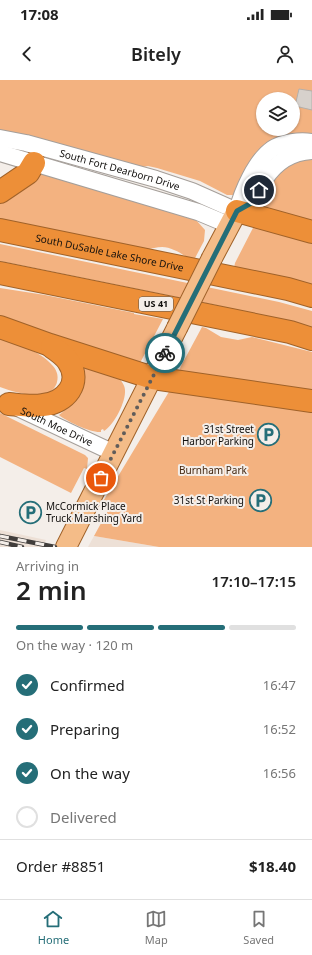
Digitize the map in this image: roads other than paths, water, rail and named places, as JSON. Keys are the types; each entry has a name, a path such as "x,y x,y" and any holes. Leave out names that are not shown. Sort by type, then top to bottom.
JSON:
{"highway":[{"path":"0,192 28,173 34,163"},
{"path":"233,218 312,232"},
{"name":"South DuSable Lake Shore Drive","path":"0,230 288,289 312,296"},
{"name":"US 41","path":"0,273 275,329 312,339"},
{"path":"0,326 50,345 153,378 312,401"},
{"path":"4,402 43,406 62,400 69,392 73,381 73,372 69,362 61,353 50,345"}],"main road":[{"path":"66,547 233,218"}],"street":[{"name":"South Fort Dearborn Drive","path":"0,138 26,143 156,179 192,191 233,218"},
{"path":"233,218 241,196 250,178 263,158 272,150 291,143 306,141 312,142"},
{"path":"233,218 253,202 265,179 281,161 301,152 312,151"},
{"name":"South Fort Dearborn Drive","path":"0,153 198,212 233,218"},
{"name":"South Moe Drive","path":"4,402 114,453"}],"railway":[{"path":"0,536 55,547"},
{"path":"0,542 22,547"}],"place":[{"name":"31st Street Harbor Parking","path":"269,435"},
{"name":"31st St Parking","path":"260,500"},
{"name":"McCormick Place Truck Marshing Yard","path":"30,512"}],"park label":[{"name":"Burnham Park","path":"213,470"}]}
